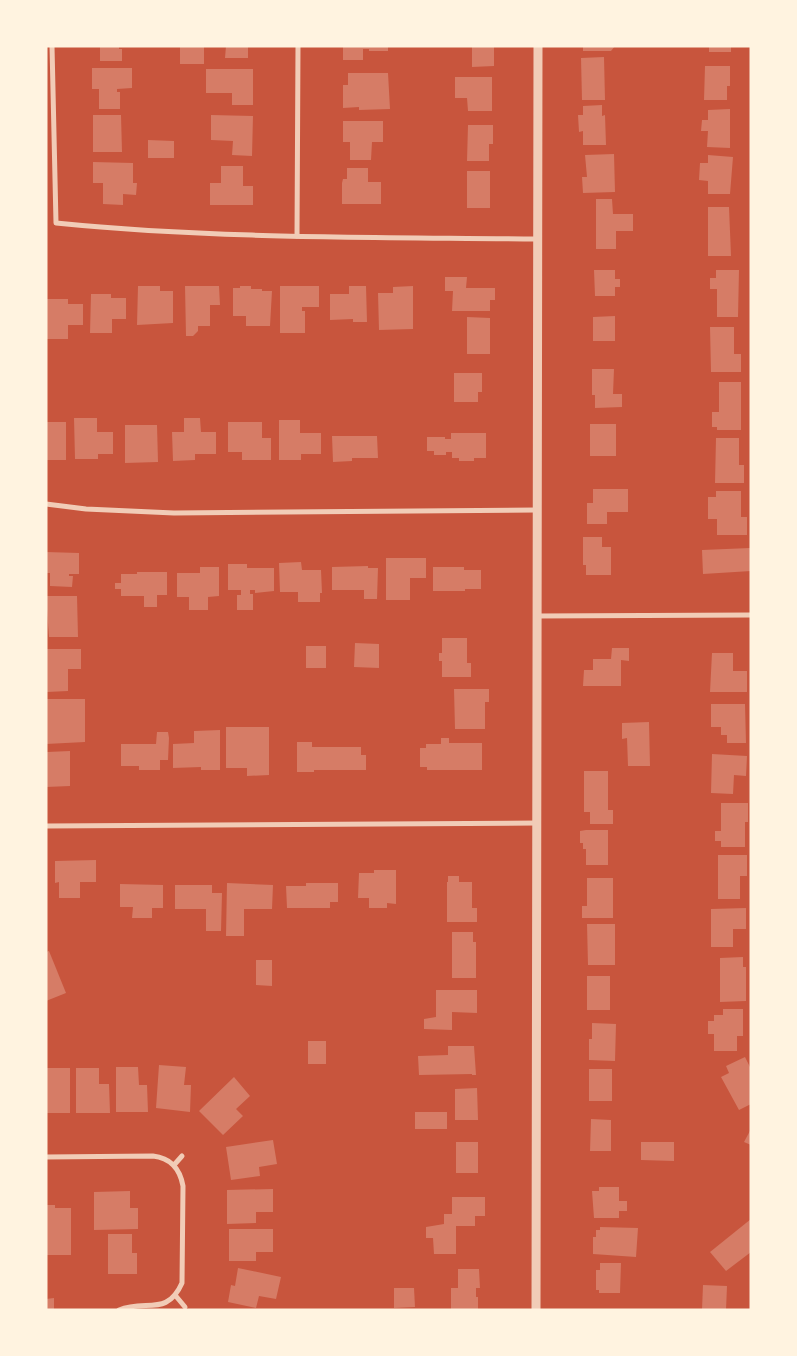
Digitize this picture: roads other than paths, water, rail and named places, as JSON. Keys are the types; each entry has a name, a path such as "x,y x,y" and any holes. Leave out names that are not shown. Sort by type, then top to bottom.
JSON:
{"street":[{"path":"52,46 56,222 106,228 297,236 537,239"},
{"path":"297,236 298,46"},
{"path":"536,1310 538,46"},
{"path":"46,504 86,509 174,513 536,510"},
{"path":"537,616 751,615"},
{"path":"46,826 537,823"},
{"path":"46,1157 153,1156 161,1157 174,1165 179,1171 183,1186 182,1283 175,1295 166,1303 158,1306 132,1306 119,1310"},
{"path":"174,1165 182,1156"},
{"path":"175,1295 185,1306"}]}
